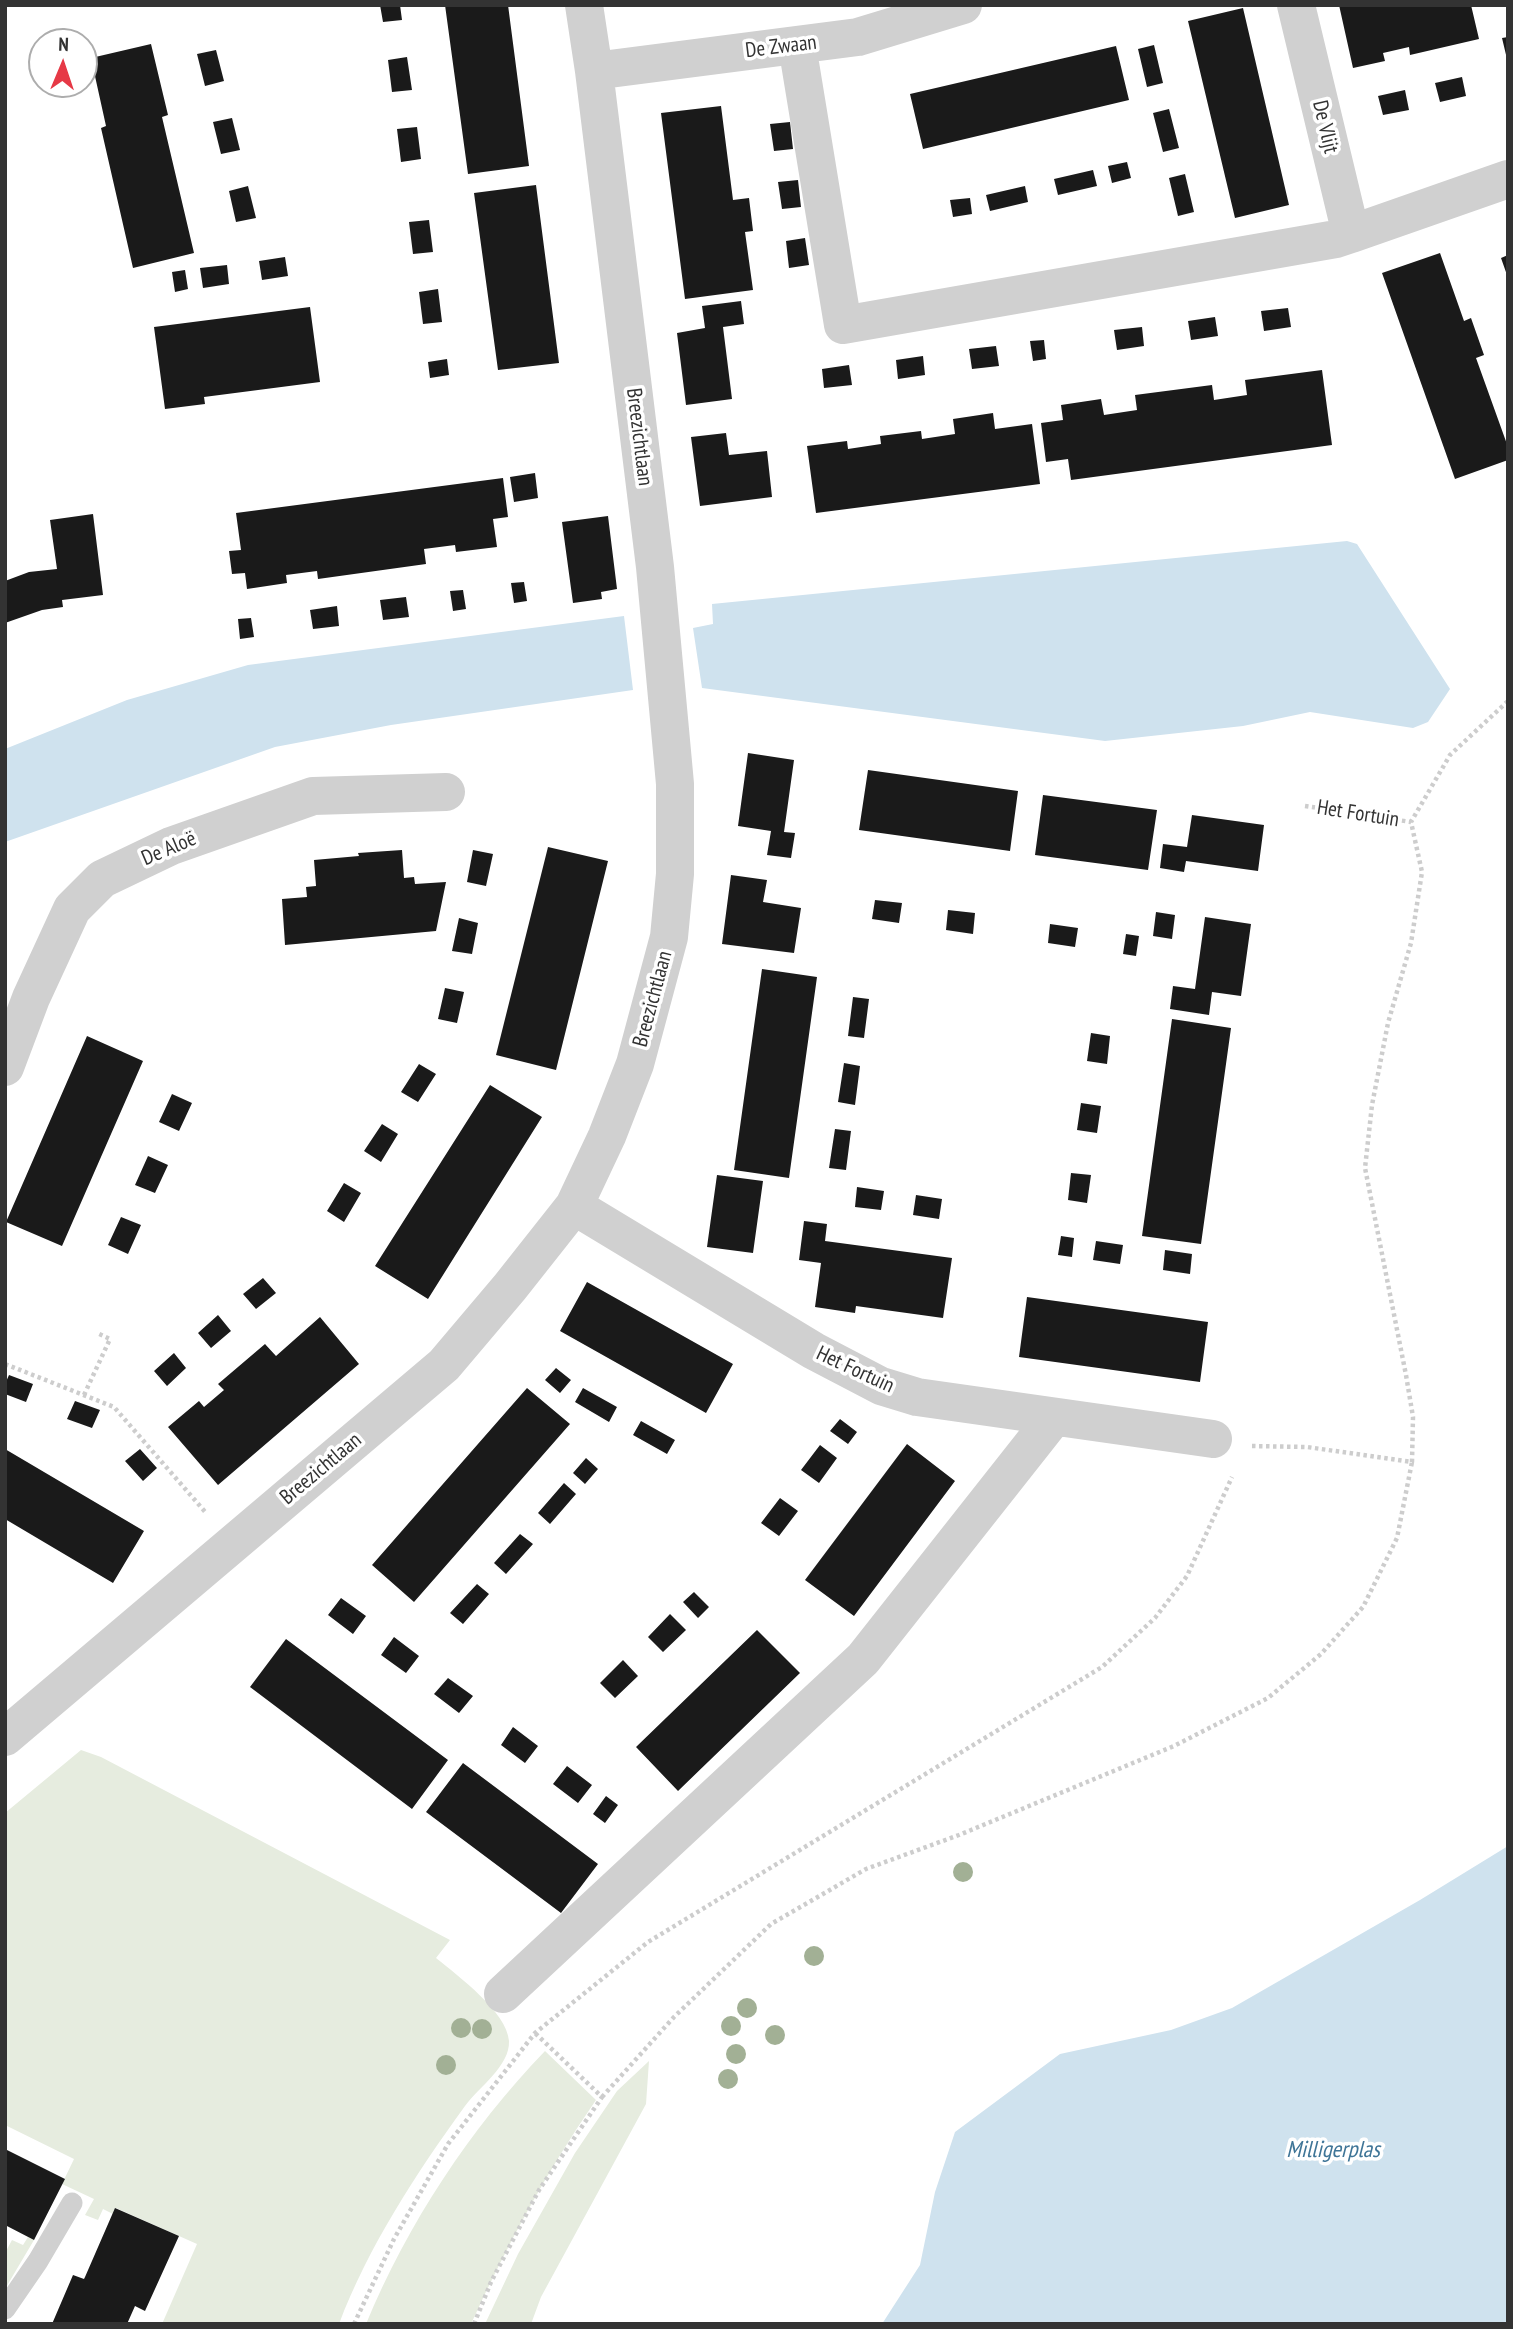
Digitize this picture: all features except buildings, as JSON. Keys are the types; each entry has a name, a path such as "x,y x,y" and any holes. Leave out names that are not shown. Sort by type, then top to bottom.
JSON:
{"street":[{"name":"Breezichtlaan","path":"5,1737 444,1365 574,1206 607,1136 635,1064 669,937 675,874 676,784 658,604 584,5"},
{"name":"De Zwaan","path":"594,71 797,45 856,21 963,5"},
{"name":"De Vlijt","path":"1296,5 1344,237"},
{"path":"797,45 844,325 1344,237 1508,179"},
{"name":"De Aloë","path":"5,1067 31,998 72,909 102,879 171,846 313,796 446,792"},
{"name":"Het Fortuin","path":"574,1206 814,1351 881,1386 917,1397 1054,1417 1231,1451"},
{"path":"503,1994 863,1659 1054,1417"}],"lane":[{"path":"5,2309 38,2261 72,2203"}],"path":[{"path":"474,2324 491,2282 539,2190 602,2097 674,2017 771,1924 866,1869 984,1825 1174,1746 1268,1698 1321,1654 1363,1607 1397,1538 1412,1462 1413,1417 1365,1168 1377,1078 1388,1023 1411,943 1422,872 1411,822 1450,755 1508,701"},
{"name":"Het Fortuin","path":"1305,806 1411,822"},
{"path":"84,1395 110,1339 97,1333"},
{"path":"5,1364 114,1407 233,1544"},
{"path":"354,2324 394,2239 448,2144 535,2033 648,1942 1102,1667 1155,1618 1187,1576 1231,1451 1307,1447 1412,1462"},
{"path":"535,2033 602,2097"}],"shaded area":[{"path":"81,1750 101,1757 450,1940 436,1958 480,1995 500,2018 506,2030 509,2041 505,2059 465,2106 412,2184 364,2267 339,2324 162,2324 197,2244 116,2208 113,2214 103,2209 98,2220 85,2215 94,2199 62,2184 74,2159 5,2125 5,1813"},
{"path":"545,2051 596,2100 529,2209 471,2324 366,2324 401,2250 443,2179 491,2112"},
{"path":"649,2061 646,2104 541,2297 531,2324 485,2324 518,2254 575,2153 617,2091"},
{"path":"28,2237 34,2240 5,2289 5,2253 12,2240 23,2245"}],"water":[{"path":"1347,541 1357,544 1450,689 1428,722 1413,728 1310,712 1243,726 1105,741 702,688 693,628 713,624 712,604"},
{"path":"624,616 633,690 391,725 275,747 5,842 5,749 127,700 248,665"},
{"name":"Milligerplas","path":"1508,1846 1508,2324 882,2324 920,2265 935,2192 955,2132 1060,2054 1171,2030 1232,2008"}]}
